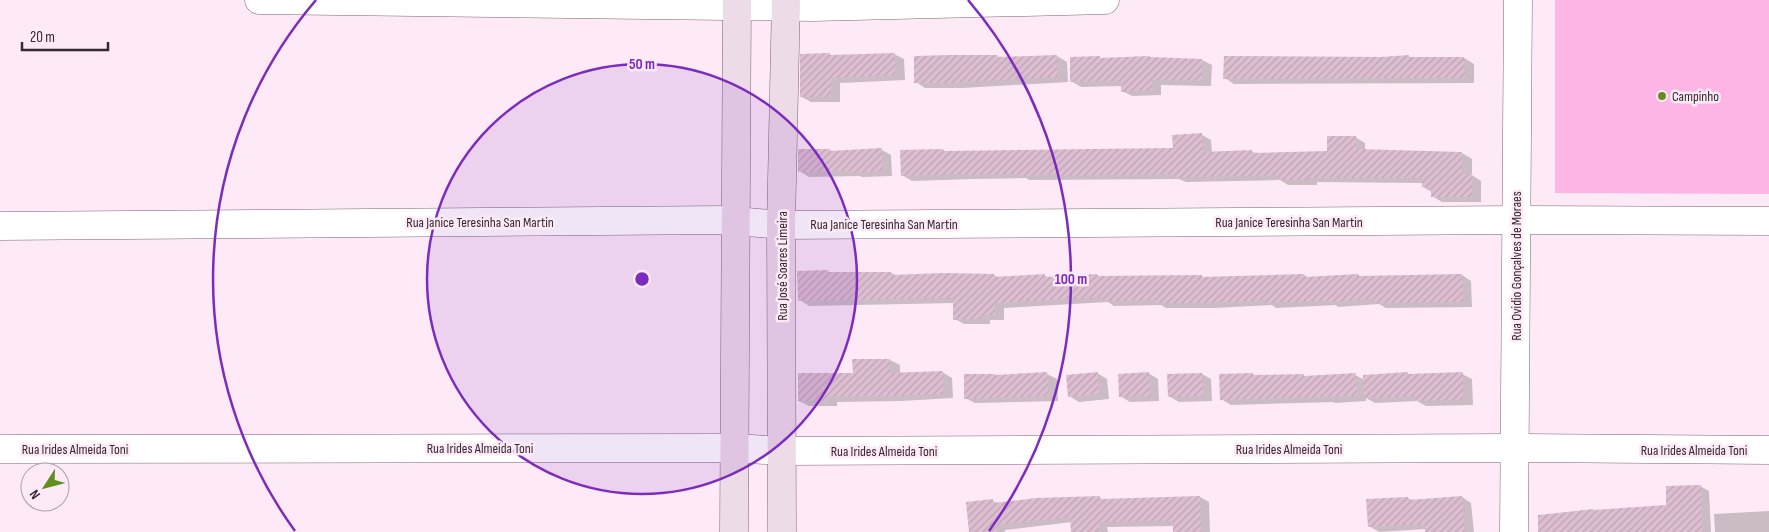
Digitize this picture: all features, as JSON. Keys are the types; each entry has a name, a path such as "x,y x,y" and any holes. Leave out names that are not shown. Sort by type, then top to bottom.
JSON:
{"street":[{"path":"259,0 737,3 1105,0"},
{"name":"Rua Ovidio Gonçalves de Moraes","path":"1514,532 1518,0"},
{"path":"734,532 737,3"},
{"name":"Rua José Soares Limeira","path":"782,532 781,225 786,3"},
{"name":"Rua Janice Teresinha San Martin","path":"0,226 736,220 781,225 1516,220 1769,221"},
{"name":"Rua Irides Almeida Toni","path":"0,449 735,448 782,451 1514,448 1769,450"}],"shaded area":[{"name":"Campinho","path":"1555,0 1769,0 1769,194 1555,193"}],"building":[{"path":"830,53 830,55 895,53 895,75 831,78 831,97 800,97 800,54"},
{"path":"997,55 998,57 1057,55 1058,77 951,83 914,83 914,56"},
{"path":"1409,55 1409,57 1464,57 1465,78 1223,79 1224,56 1381,57"},
{"path":"1100,56 1100,58 1150,56 1202,59 1202,81 1151,80 1152,90 1121,92 1121,81 1070,82 1070,57"},
{"path":"1202,133 1203,152 1252,150 1252,153 1327,151 1327,136 1356,136 1356,149 1462,152 1462,174 1472,174 1472,197 1431,197 1431,188 1422,187 1422,178 1307,178 1307,180 1277,180 1277,175 1175,178 1174,174 1018,176 1018,174 963,174 901,176 900,150 1173,148 1172,135"},
{"path":"882,148 883,171 852,173 851,171 798,172 798,149 830,149 830,151"},
{"path":"828,270 829,272 891,272 891,275 994,274 994,277 1045,274 1045,277 1097,274 1097,276 1202,275 1202,277 1304,274 1304,277 1359,274 1359,276 1462,274 1463,302 1375,303 1375,299 1327,302 1327,300 1265,303 1265,300 1155,303 1155,300 1103,301 1103,297 995,303 995,315 981,315 981,319 953,320 953,298 798,301 797,271"},
{"path":"852,359 890,359 890,373 943,371 943,394 827,397 827,401 798,401 798,373 853,373"},
{"path":"1047,372 1049,396 964,399 964,374 995,375"},
{"path":"1098,372 1099,394 1068,397 1066,375"},
{"path":"1149,372 1150,396 1119,397 1118,374"},
{"path":"1408,372 1408,374 1463,372 1463,400 1415,401 1415,396 1364,398 1363,375"},
{"path":"1202,373 1203,396 1168,397 1167,374"},
{"path":"1253,373 1253,375 1304,374 1304,376 1356,373 1357,396 1220,400 1219,374"},
{"path":"1701,485 1702,532 1538,532 1538,515 1594,509 1666,505 1666,486"},
{"path":"1100,496 1100,499 1200,496 1201,532 1173,532 1173,521 1099,522 1099,532 1071,532 1070,517 996,525 997,532 969,532 966,502 993,499 993,503 1037,498"},
{"path":"1462,496 1465,532 1425,532 1425,524 1368,527 1366,499 1408,497 1408,500"}],"place":[{"name":"Campinho","path":"1662,96"}]}
